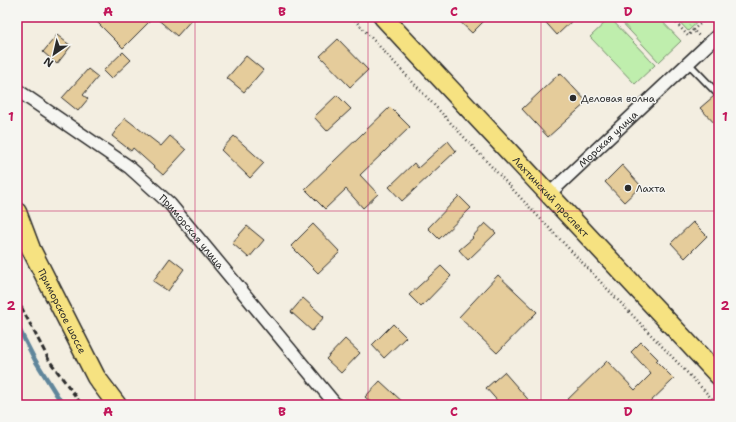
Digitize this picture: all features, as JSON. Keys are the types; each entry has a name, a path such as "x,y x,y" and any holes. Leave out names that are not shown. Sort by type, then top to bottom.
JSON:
{"main road":[{"name":"Лахтинский проспект","path":"383,17 719,376"},
{"name":"Приморское шоссе","path":"17,212 31,249 96,377 117,405"}],"street":[{"name":"Морская улица","path":"548,195 719,34"},
{"name":"Приморская улица","path":"17,90 129,167 170,204 336,405"}],"lane":[{"path":"688,63 716,93"}],"path":[{"path":"352,17 526,204 718,405"},
{"path":"671,17 688,36 708,17"},
{"path":"693,30 708,45"}],"green space":[{"path":"617,17 658,17 681,41 659,62"},
{"path":"675,17 703,17 688,31"},
{"path":"610,18 655,65 635,84 590,37"}],"building":[{"path":"92,17 154,17 123,48"},
{"path":"155,17 194,17 177,36"},
{"path":"455,17 488,17 472,33"},
{"path":"541,17 576,17 557,35"},
{"path":"57,35 71,46 57,64 43,52"},
{"path":"338,39 368,70 350,87 320,56"},
{"path":"123,52 131,60 111,79 103,71"},
{"path":"246,56 263,70 244,92 227,78"},
{"path":"88,69 98,77 83,95 88,99 78,111 62,98"},
{"path":"560,73 587,102 548,137 522,109"},
{"path":"337,95 351,109 327,131 314,117"},
{"path":"714,96 719,97 719,128 700,108"},
{"path":"390,107 410,127 360,175 378,194 363,208 346,189 325,209 305,189"},
{"path":"125,118 161,146 170,136 186,150 163,175 133,148 131,151 112,136"},
{"path":"234,136 264,163 250,178 221,150"},
{"path":"448,141 456,151 402,201 389,187 414,163 418,168"},
{"path":"622,165 641,186 624,202 605,182"},
{"path":"459,196 471,208 439,239 428,228"},
{"path":"693,222 707,236 685,258 671,243"},
{"path":"485,223 496,233 468,260 459,250 473,238 472,237"},
{"path":"313,224 340,252 318,273 291,246"},
{"path":"247,226 264,240 249,258 232,243"},
{"path":"170,258 184,269 168,291 153,281"},
{"path":"441,266 451,276 421,307 409,295"},
{"path":"498,275 537,312 497,353 459,317"},
{"path":"303,298 324,317 312,331 291,312"},
{"path":"393,324 406,337 384,358 372,345"},
{"path":"345,339 360,353 341,373 326,359"},
{"path":"641,342 658,359 656,361 674,379 647,405 562,405 607,361 635,390 651,374 631,352"},
{"path":"504,372 533,405 501,405 486,388"},
{"path":"380,381 406,405 374,405 365,397"}],"waterway":[{"path":"17,325 35,360 63,405"}],"railway":[{"path":"17,299 49,360 82,405"}],"place":[{"name":"Деловая волна","path":"573,98"},
{"name":"Лахта","path":"628,188"}]}
